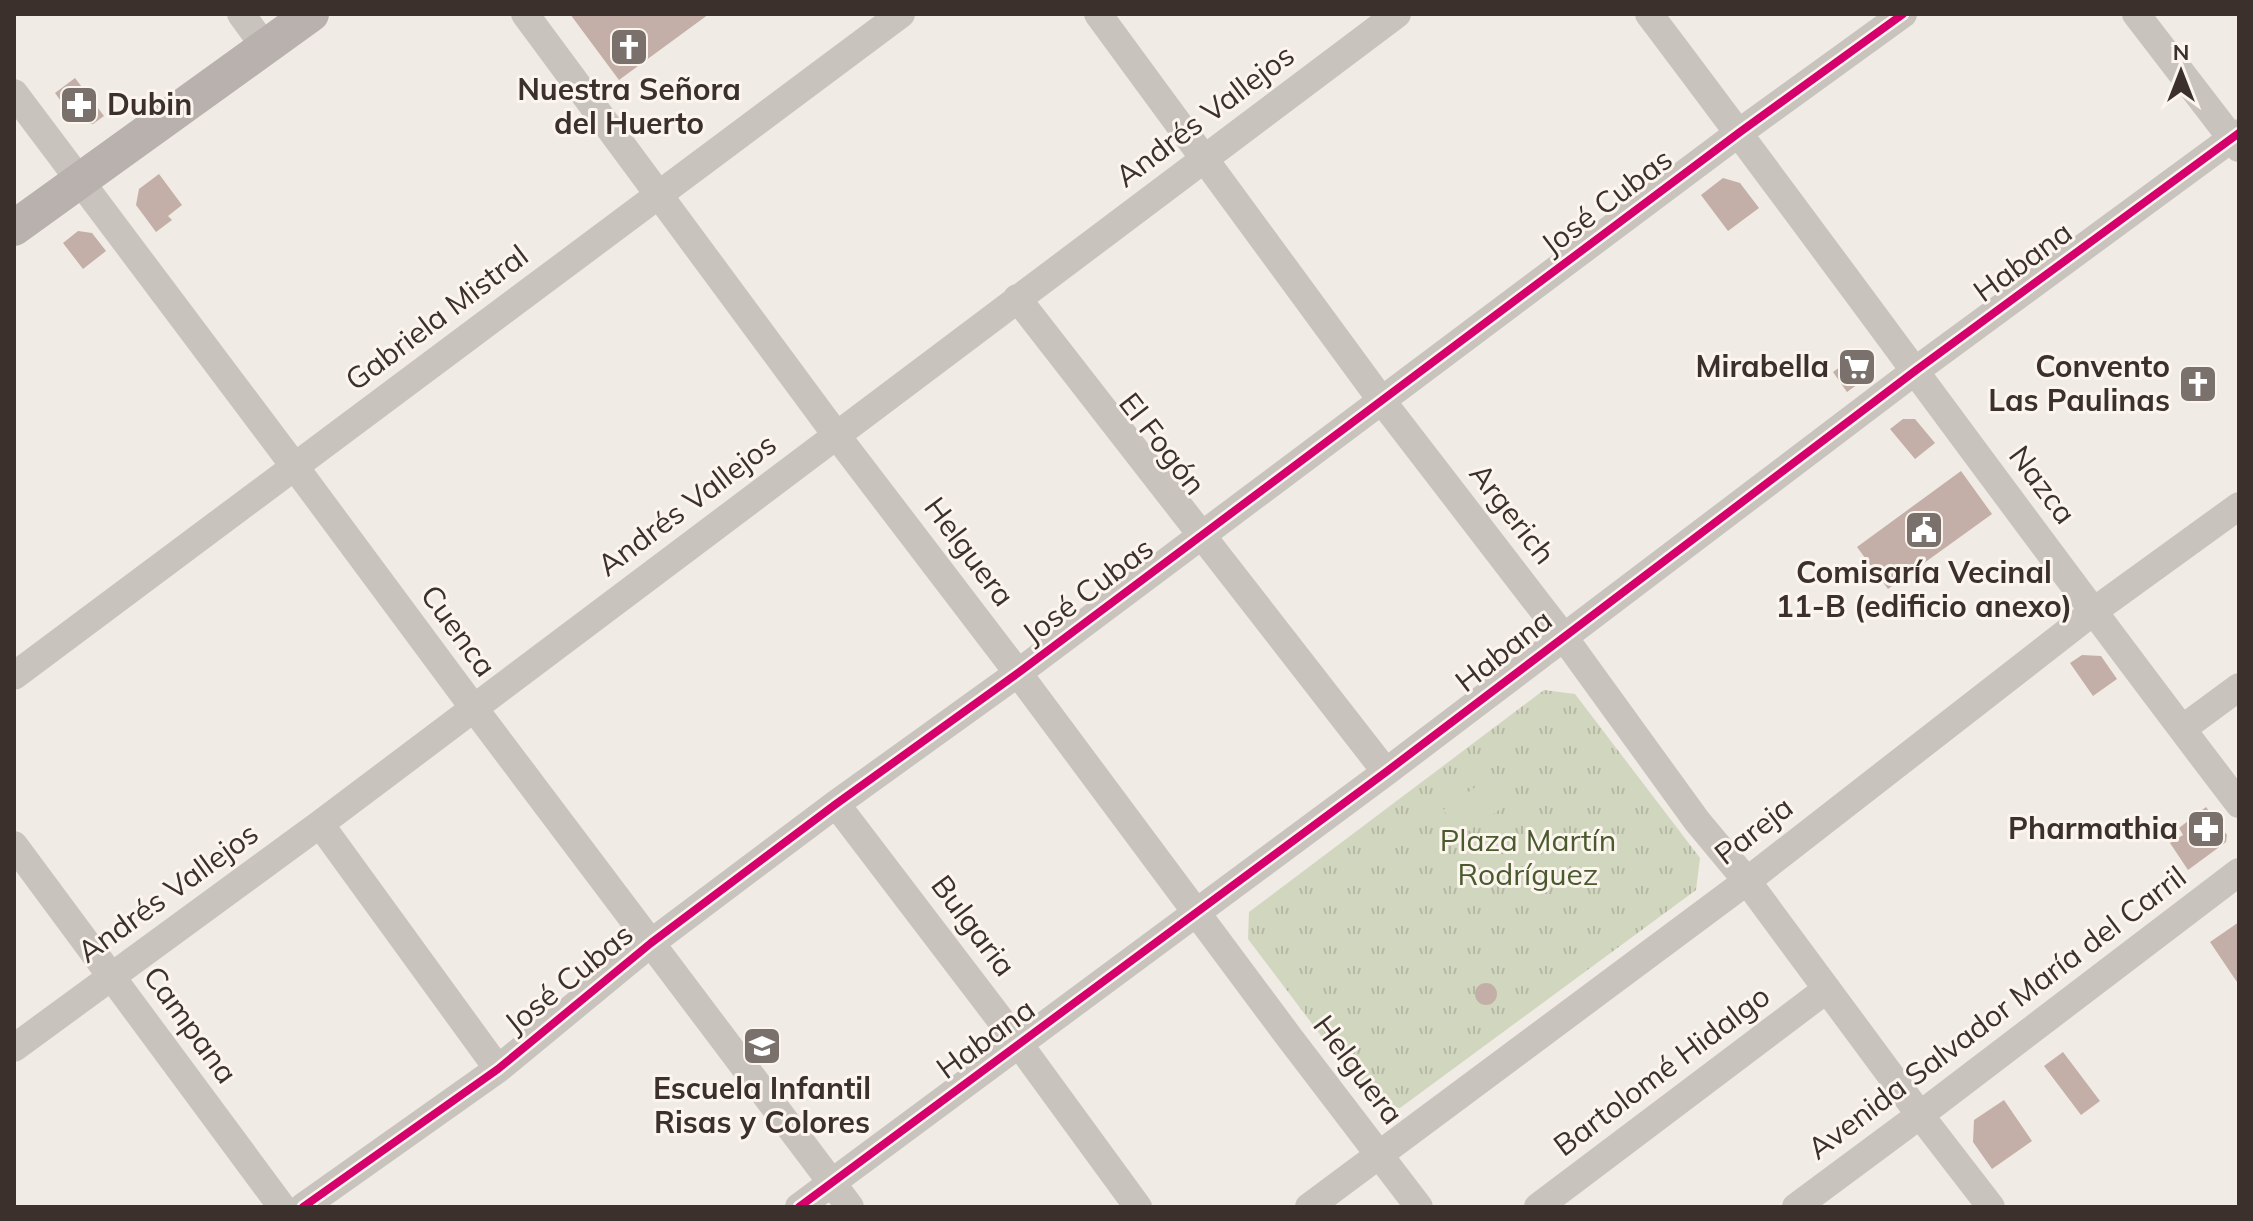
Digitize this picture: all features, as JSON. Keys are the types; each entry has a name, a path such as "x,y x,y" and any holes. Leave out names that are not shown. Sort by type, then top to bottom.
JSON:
{"main road":[{"path":"14,228 311,14"}],"street":[{"path":"241,14 265,47"},
{"name":"Helguera","path":"525,14 837,436 1419,1207"},
{"name":"Gabriela Mistral","path":"14,676 901,14"},
{"name":"Argerich","path":"1098,14 1382,401 1563,636 1697,821 1747,881 1991,1207"},
{"name":"Andrés Vallejos","path":"14,1048 320,824 1397,14"},
{"name":"Nazca","path":"1649,14 2239,804"},
{"name":"José Cubas","path":"303,1207 498,1069 651,943 836,804 1018,673 1740,132 1903,14"},
{"path":"2136,14 2237,140"},
{"name":"Cuenca","path":"14,93 850,1207"},
{"name":"Habana","path":"799,1207 1386,772 1915,371 2237,140"},
{"name":"El Fogón","path":"1017,298 1386,772"},
{"name":"Pareja","path":"1309,1207 1747,881 2094,611 2239,506"},
{"path":"2182,729 2239,687"},
{"name":"Bulgaria","path":"836,804 1019,1044 1138,1207"},
{"path":"320,824 498,1069"},
{"name":"Campana","path":"14,845 282,1207"},
{"name":"Avenida Salvador María del Carril","path":"1796,1207 2239,872"},
{"name":"Bartolomé Hidalgo","path":"1538,1207 1827,989"}],"green space":[{"name":"Plaza Martín Rodríguez","path":"1544,690 1575,694 1700,858 1696,890 1400,1108 1372,1103 1248,939 1249,912"},
{"path":"1495,773 1513,800 1462,836 1443,810"}],"building":[{"name":"Nuestra Señora del Huerto","path":"570,14 709,14 619,80"},
{"name":"Dubin","path":"75,78 104,116 93,124 77,123 55,93"},
{"path":"159,174 182,205 168,216 172,220 156,232 136,205 139,189"},
{"path":"1723,178 1740,183 1759,208 1728,231 1701,195"},
{"path":"78,231 92,233 106,251 83,269 63,243"},
{"name":"Mirabella","path":"1865,349 1874,361 1872,374 1847,392 1833,372"},
{"path":"1903,419 1915,419 1935,443 1915,459 1890,429"},
{"name":"Comisaría Vecinal 11-B (edificio anexo)","path":"1961,471 1992,514 1888,589 1857,547"},
{"path":"2082,655 2101,656 2117,679 2093,696 2070,663"},
{"path":"2206,807 2227,835 2226,842 2188,870 2170,843 2183,835 2179,828"},
{"path":"2239,922 2239,985 2210,942"},
{"path":"1486,983 1497,994 1486,1005 1475,994"},
{"path":"2063,1052 2100,1101 2081,1115 2044,1066"},
{"path":"2004,1100 2032,1141 1992,1169 1973,1142 1974,1120"}],"cycle path":[{"path":"303,1207 498,1069 651,943 836,804 1018,673 1740,132 1903,14"},
{"path":"799,1207 1386,772 1915,371 2239,133"}],"place":[{"name":"Nuestra Señora del Huerto","path":"629,47"},
{"name":"Dubin","path":"79,105"},
{"name":"Mirabella","path":"1857,367"},
{"name":"Convento Las Paulinas","path":"2198,384"},
{"name":"Comisaría Vecinal 11-B (edificio anexo)","path":"1924,530"},
{"name":"Pharmathia","path":"2206,829"},
{"name":"Escuela Infantil Risas y Colores","path":"762,1046"}]}
